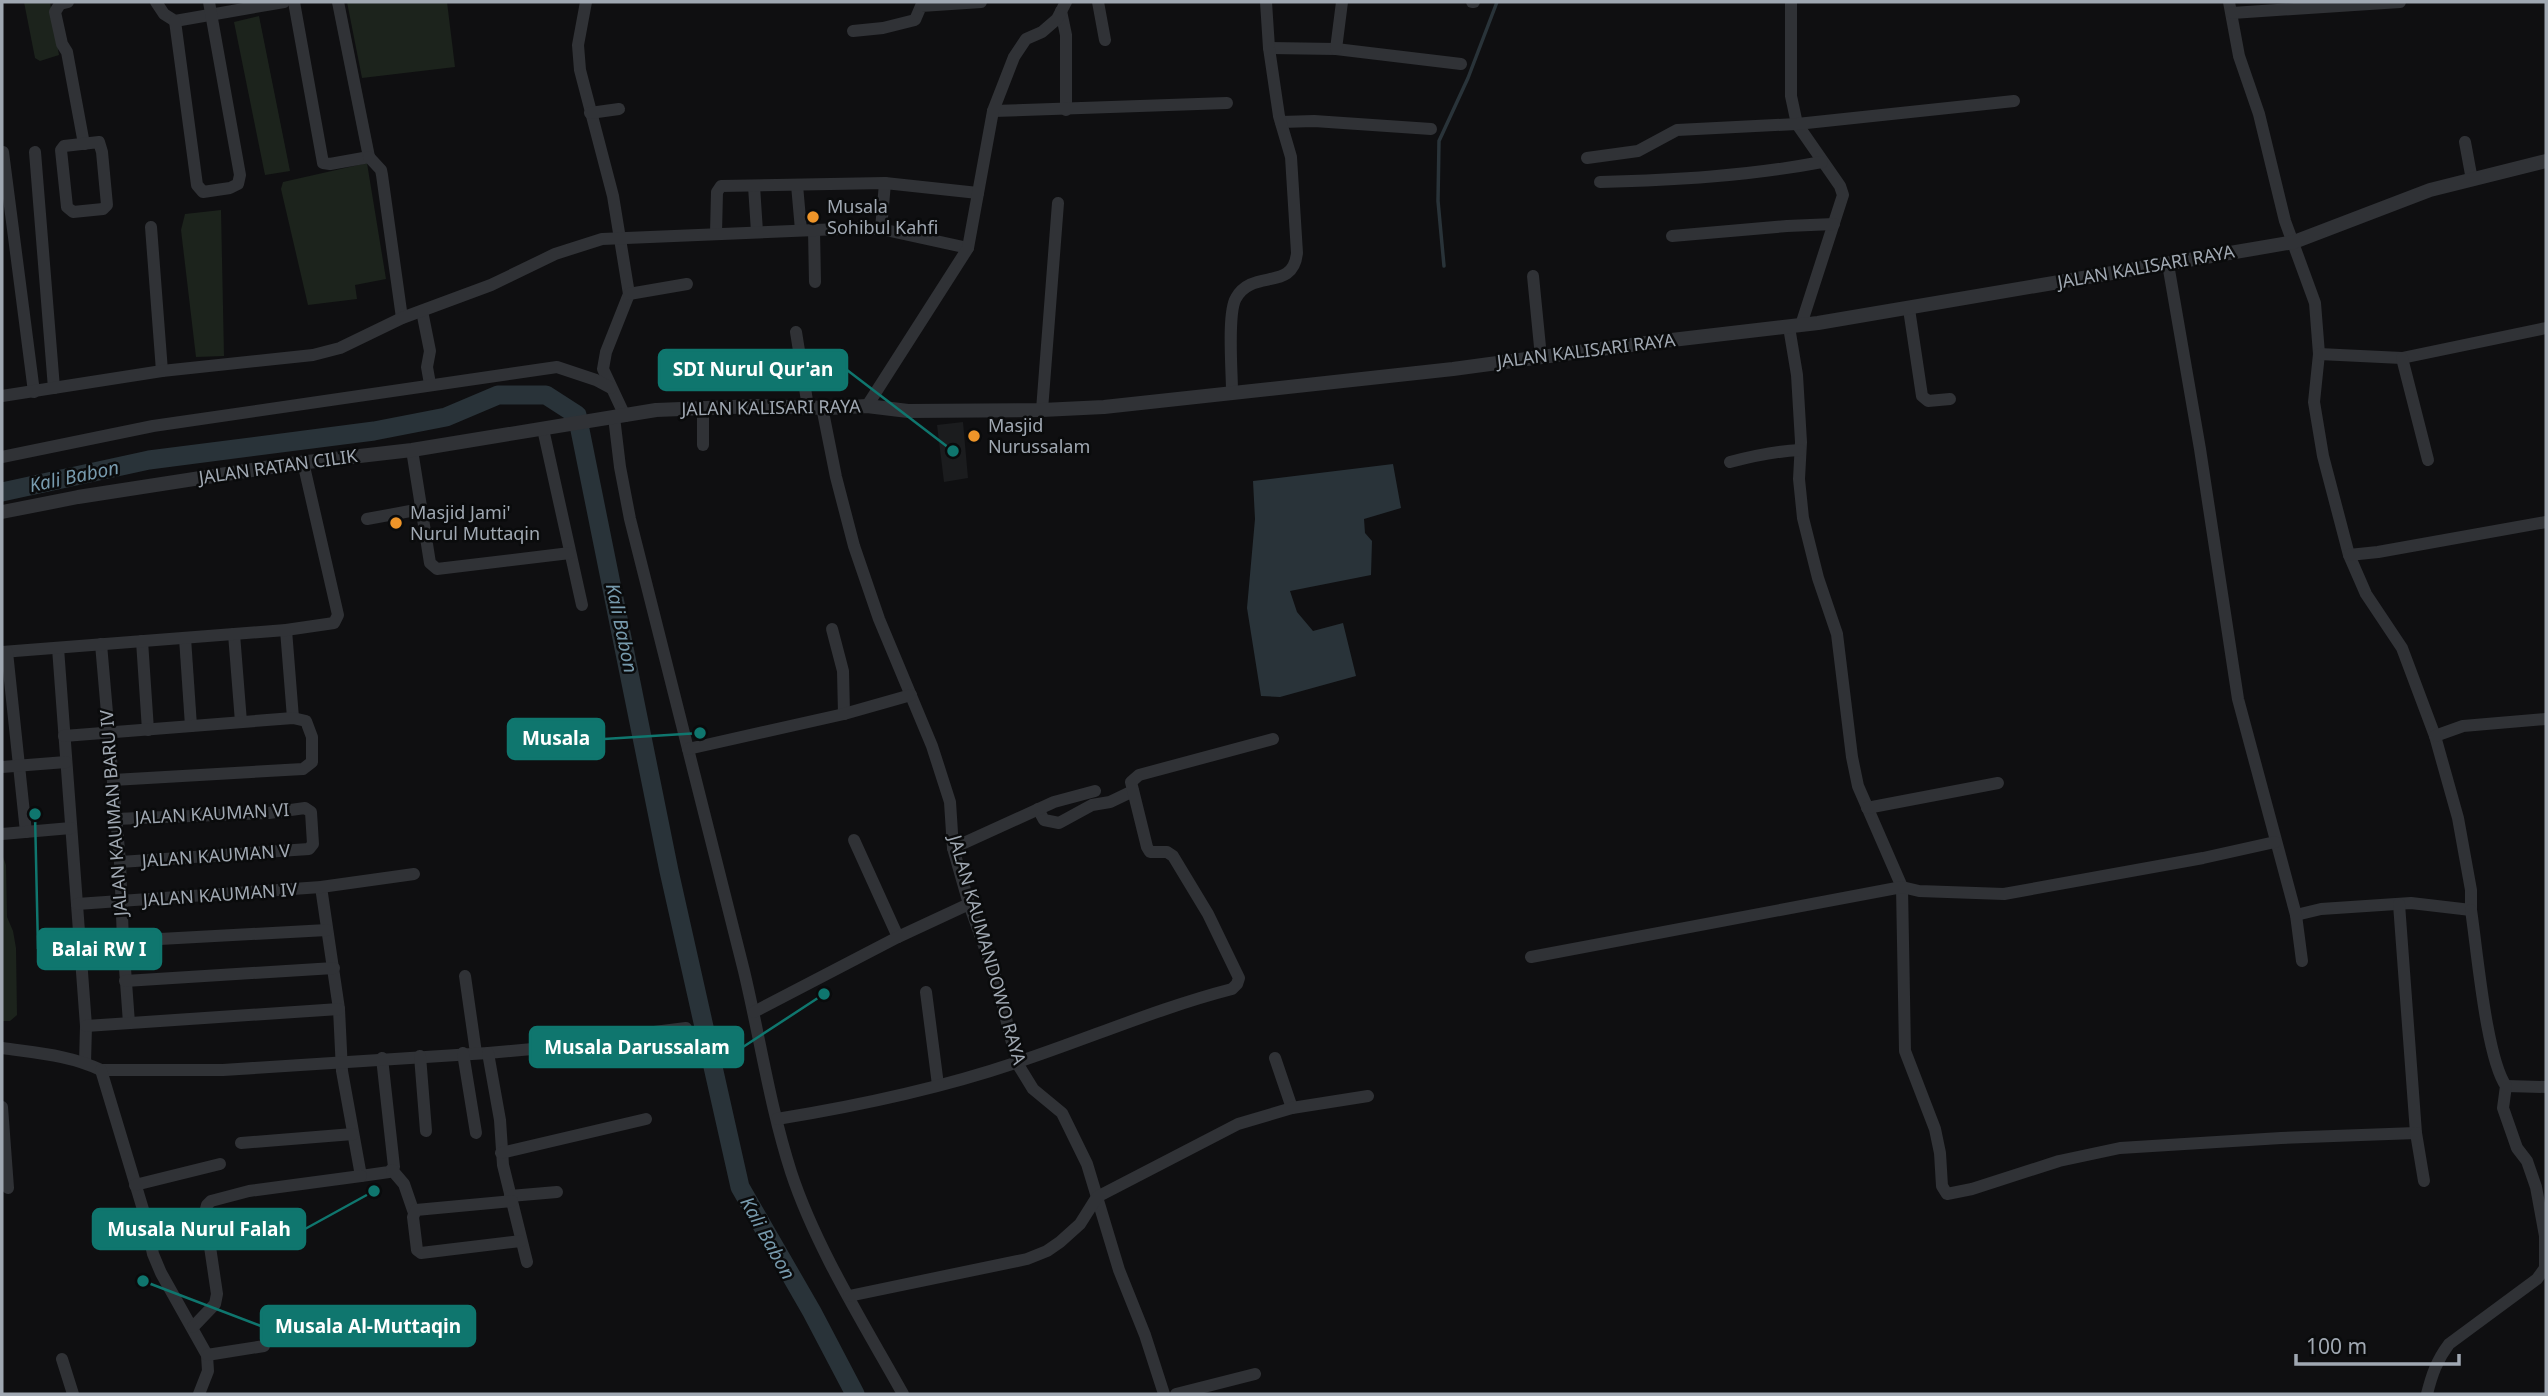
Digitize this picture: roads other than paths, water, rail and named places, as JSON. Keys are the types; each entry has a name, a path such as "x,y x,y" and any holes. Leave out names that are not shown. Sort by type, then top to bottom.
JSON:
{"street":[{"path":"68,2 60,4 55,12 62,44 67,52 85,144"},
{"path":"156,2 164,14 175,21 197,184 203,192 230,188 238,184 240,175 210,8"},
{"path":"175,21 210,8 284,2"},
{"path":"294,2 323,163 369,157"},
{"path":"338,2 369,157 381,170 402,318"},
{"path":"586,2 578,54 612,196 629,294 603,362 603,369 611,388 620,467 630,519 754,1012 776,1119 791,1172 807,1213 903,1394"},
{"path":"853,31 883,28 915,20 921,6 981,2"},
{"path":"1098,2 1105,40"},
{"path":"1232,391 1231,321 1236,297 1247,286 1284,276 1296,263 1297,232 1291,156 1281,122 1269,48 1266,2"},
{"path":"1336,49 1342,2"},
{"path":"1791,2 1791,96 1797,124 1840,186 1843,195 1795,326 1799,479 1803,518 1818,578 1837,634 1858,786 1902,887 1905,1051 1935,1129 1942,1185 1947,1194 1972,1189 2059,1161 2120,1148 2294,1137 2416,1133"},
{"path":"2400,2 2230,7 2239,55 2259,114 2285,221 2315,303 2319,354 2314,402 2323,456 2349,555 2366,594 2402,648 2435,736 2458,817 2471,890 2471,910 2490,1034 2500,1078 2505,1086 2503,1108 2517,1148 2527,1161 2536,1187 2545,1236 2545,1268 2542,1279 2449,1344 2433,1370 2427,1394"},
{"path":"1065,4 1066,110"},
{"path":"867,406 968,248 993,111 1020,46 1026,39 1051,24 1065,4"},
{"path":"1269,48 1336,49 1461,64"},
{"path":"1587,158 1638,150 1677,131 1797,124 2014,101"},
{"path":"993,111 1227,103"},
{"path":"590,113 619,109"},
{"path":"1281,122 1314,121 1431,129"},
{"path":"2465,142 2472,180"},
{"path":"85,144 101,144 108,201 103,209 73,212 67,207 61,150 64,146 85,144"},
{"path":"3,152 34,391"},
{"path":"35,152 54,388"},
{"name":"JALAN KALISARI RAYA","path":"549,428 656,410 702,407 867,406 908,411 1042,410 1132,405 1795,326 1909,309 2010,289 2294,242 2430,190 2546,161"},
{"path":"1600,182 1709,178 1769,172 1822,162"},
{"path":"716,233 721,186 885,183 978,194"},
{"path":"881,229 885,183"},
{"path":"797,185 815,282"},
{"path":"754,186 757,232"},
{"path":"1042,410 1058,204"},
{"path":"1672,236 1834,224"},
{"path":"151,228 162,371"},
{"path":"2,392 34,391 162,371 313,355 340,348 402,318 491,285 579,245 602,239 881,229 968,248"},
{"path":"2168,264 2200,449 2238,699 2296,915 2302,961"},
{"path":"1533,276 1541,357"},
{"path":"629,294 687,284"},
{"path":"1909,309 1922,396 1928,401 1950,399"},
{"path":"422,311 430,351 427,367 430,384"},
{"path":"2319,354 2402,358 2546,328"},
{"name":"JALAN KAUMANDOWO RAYA","path":"796,332 854,545 879,619 932,746 950,802 953,848 996,982 1017,1063 1033,1089 1057,1108 1068,1123 1087,1164 1123,1282 1164,1394"},
{"path":"2402,358 2428,460"},
{"path":"2,457 153,426 557,367 611,388"},
{"path":"702,407 703,445"},
{"path":"549,428 582,605"},
{"name":"JALAN RATAN CILIK","path":"2,512 78,497 549,428"},
{"path":"412,450 430,563 438,569 570,552"},
{"path":"1730,462 1775,451 1800,450"},
{"path":"26,832 4,652 286,630 334,623 338,615 303,463"},
{"path":"367,519 421,509"},
{"path":"2349,555 2546,522"},
{"path":"832,629 843,671 844,714"},
{"path":"286,630 293,718"},
{"path":"234,634 241,722"},
{"path":"185,638 191,726"},
{"path":"142,641 148,730"},
{"name":"JALAN KAUMAN BARU IV","path":"101,645 120,862 122,941 129,1023"},
{"path":"58,648 86,1026 85,1063"},
{"path":"688,749 844,714 911,695"},
{"path":"64,736 293,718 306,721 312,737 312,762 303,769 113,780"},
{"path":"2435,736 2463,726 2546,719"},
{"path":"776,1119 831,1110 1017,1063 1189,1000 1232,989 1239,978 1208,914 1173,856 1167,852 1150,852 1147,847 1132,780 1139,775 1273,739"},
{"path":"2,767 66,762"},
{"path":"1867,808 1998,783"},
{"path":"953,848 1054,802 1096,791"},
{"path":"1038,809 1044,820 1059,823 1092,805 1110,802 1133,791"},
{"name":"JALAN KAUMAN VI","path":"115,819 309,809 313,844 311,848"},
{"path":"2,834 71,828"},
{"path":"853,840 898,937"},
{"path":"1531,957 1902,887 1919,891 2004,894 2275,842"},
{"name":"JALAN KAUMAN V","path":"120,862 311,848"},
{"name":"JALAN KAUMAN IV","path":"77,904 321,887 414,874"},
{"path":"321,887 339,1009 341,1063 361,1176"},
{"path":"2296,915 2321,909 2411,903 2471,910"},
{"path":"754,1012 898,937 969,904"},
{"path":"2399,904 2416,1133 2424,1181"},
{"path":"122,941 327,930"},
{"path":"125,981 334,968"},
{"path":"465,976 476,1053 476,1132"},
{"path":"926,992 938,1085"},
{"path":"86,1026 339,1009"},
{"path":"2,1048 49,1054 101,1070 223,1070 543,1048 686,1028"},
{"path":"476,1053 500,1120 501,1153 527,1262"},
{"path":"420,1056 426,1131"},
{"path":"382,1058 394,1162 392,1170"},
{"path":"1275,1058 1292,1108"},
{"path":"101,1070 157,1264 207,1355 208,1371 199,1394"},
{"path":"2505,1086 2546,1087"},
{"path":"849,1296 1037,1255 1060,1242 1080,1224 1097,1197 1238,1124 1292,1108 1368,1096"},
{"path":"2,1107 8,1188"},
{"path":"501,1153 646,1119"},
{"path":"240,1143 353,1134"},
{"path":"135,1185 220,1164"},
{"path":"193,1327 215,1304 217,1294 205,1213 211,1201 249,1191 392,1170"},
{"path":"392,1170 404,1184 414,1213 418,1252 521,1241"},
{"path":"414,1213 420,1209 557,1192"},
{"path":"207,1355 264,1346"},
{"path":"62,1359 73,1394"},
{"path":"1176,1394 1255,1374"}],"waterway":[{"path":"1444,266 1438,201 1439,141 1468,78 1497,2"},
{"name":"Kali Babon","path":"2,492 149,460 374,431 446,417 498,395 546,395 577,415 669,871 740,1187 812,1312 855,1394"}],"place":[{"name":"Musala Sohibul Kahfi","path":"813,217"},
{"name":"Masjid Nurussalam","path":"974,436"},
{"name":"SDI Nurul Qur'an","path":"953,451"},
{"name":"Masjid Jami' Nurul Muttaqin","path":"396,523"},
{"name":"Musala","path":"700,733"},
{"name":"Balai RW I","path":"35,814"},
{"name":"Musala Darussalam","path":"824,994"},
{"name":"Musala Nurul Falah","path":"374,1191"},
{"name":"Musala Al-Muttaqin","path":"143,1281"}]}
